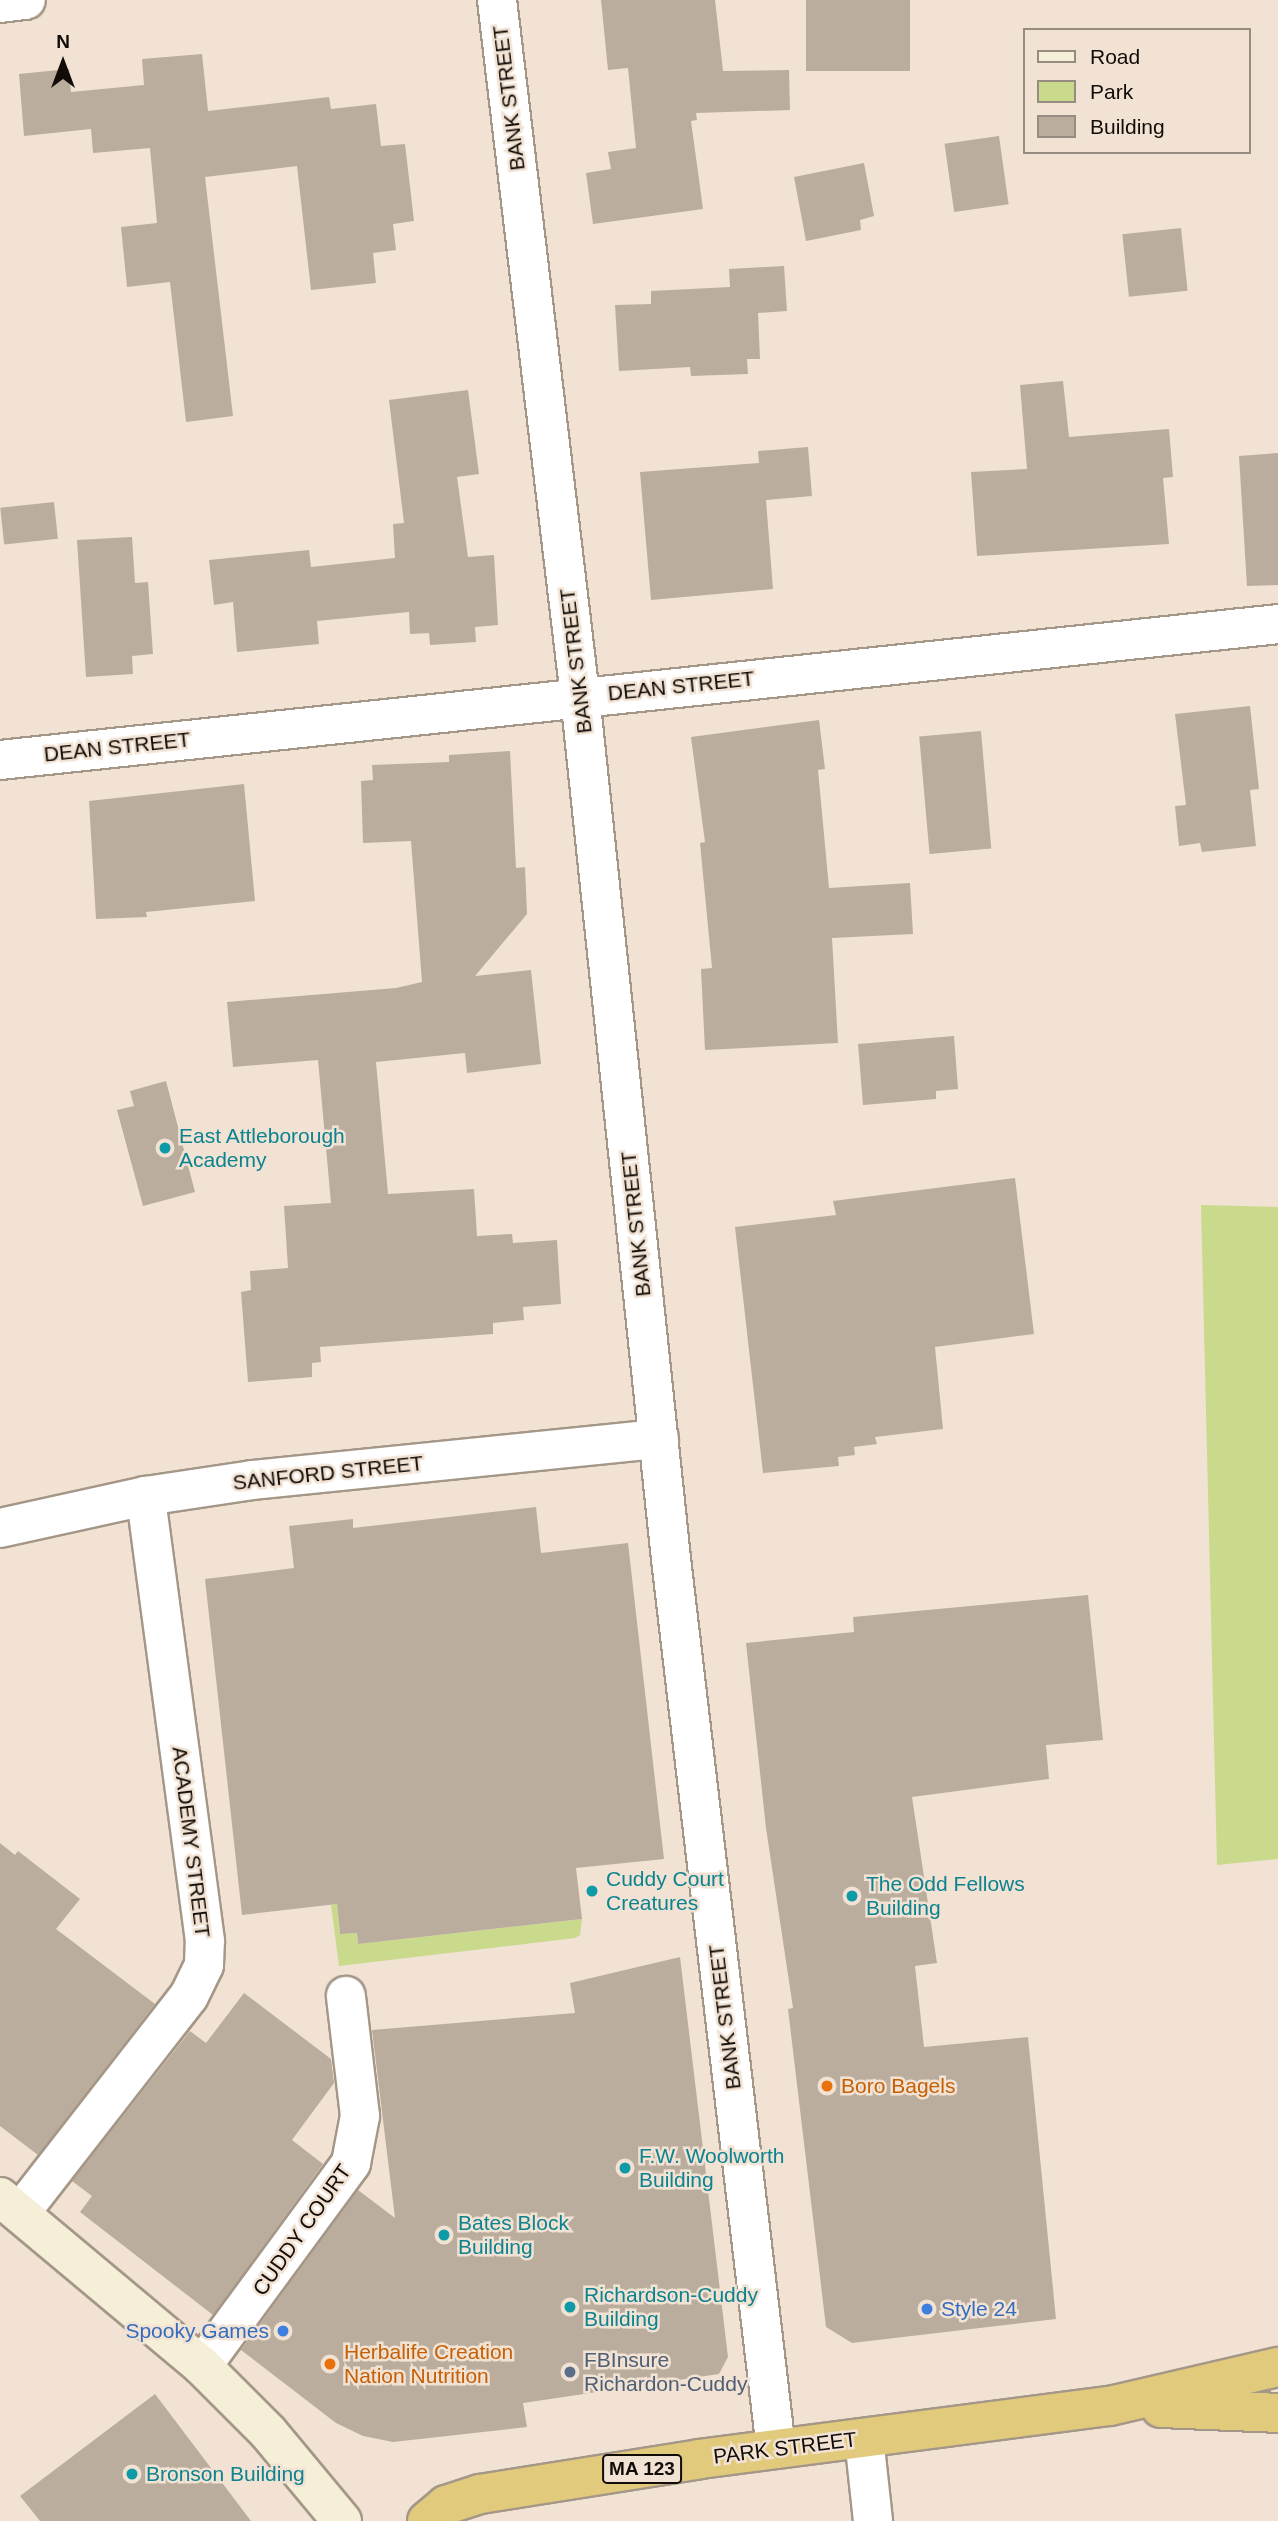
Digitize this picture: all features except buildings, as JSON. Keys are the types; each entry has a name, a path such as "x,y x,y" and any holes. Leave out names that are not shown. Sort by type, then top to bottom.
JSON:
{"highway":[{"name":"PARK STREET","path":"427,2521 446,2505 468,2497 776,2449 1110,2406 1278,2367"},
{"name":"PARK STREET","path":"1110,2406 1278,2413"}],"main road":[{"path":"10,2205 202,2367 268,2432 342,2521"}],"street":[{"path":"0,3 26,0"},
{"name":"BANK STREET","path":"497,0 580,696 659,1440 776,2449"},
{"name":"DEAN STREET","path":"0,760 580,696 1278,624"},
{"name":"SANFORD STREET","path":"0,1528 146,1496 373,1466 659,1440"},
{"name":"ACADEMY STREET","path":"10,2205 189,1996 204,1965 205,1941 146,1496"},
{"name":"CUDDY COURT","path":"202,2367 351,2163 360,2116 346,1996"},
{"path":"864,2438 873,2521"}],"green space":[{"path":"1201,1205 1278,1207 1278,1859 1217,1865"},
{"path":"337,1904 340,1934 357,1933 358,1944 582,1919 580,1935 575,1938 339,1966 331,1905"}],"place":[{"name":"East Attleborough Academy","path":"165,1148"},
{"name":"Cuddy Court Creatures","path":"592,1891"},
{"name":"The Odd Fellows Building","path":"852,1896"},
{"name":"Boro Bagels","path":"827,2086"},
{"name":"F.W. Woolworth Building","path":"625,2168"},
{"name":"Bates Block Building","path":"444,2235"},
{"name":"Richardson-Cuddy Building","path":"570,2307"},
{"name":"Style 24","path":"927,2309"},
{"name":"Spooky Games","path":"283,2331"},
{"name":"Herbalife Creation Nation Nutrition","path":"330,2364"},
{"name":"FBInsure Richardon-Cuddy","path":"570,2372"},
{"name":"Bronson Building","path":"132,2474"}]}
